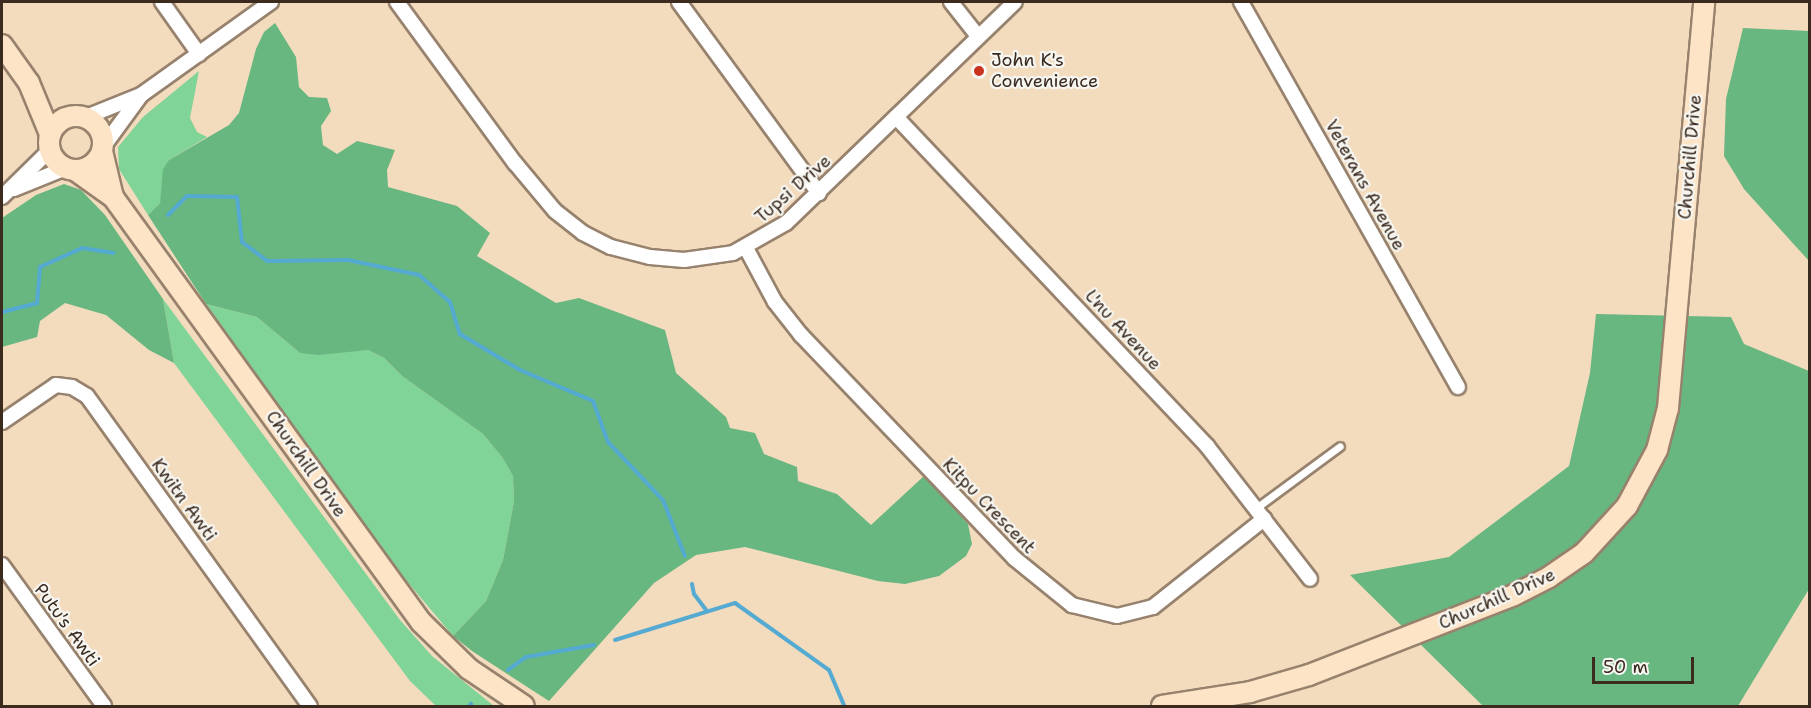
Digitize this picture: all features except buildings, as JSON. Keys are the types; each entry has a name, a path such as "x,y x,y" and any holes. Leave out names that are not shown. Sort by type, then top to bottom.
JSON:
{"main road":[{"name":"Churchill Drive","path":"1162,706 1250,692 1309,675 1514,595 1549,577 1584,553 1627,506 1657,450 1668,408 1704,2"},
{"path":"2,45 29,83 50,142 71,169 92,165 102,149 99,129 77,117 29,83"},
{"path":"50,142 77,117"},
{"name":"Churchill Drive","path":"102,149 113,197"},
{"name":"Churchill Drive","path":"71,169 113,197 399,596 469,669 524,706"}],"street":[{"path":"162,2 199,54"},
{"path":"77,117 141,95 271,2"},
{"name":"Tupsi Drive","path":"397,2 540,196 576,228 611,247 650,257 700,258 746,248 779,228 819,193 977,35 1015,2"},
{"path":"679,2 819,193"},
{"path":"951,2 977,35"},
{"name":"Veterans Avenue","path":"1241,2 1458,387"},
{"path":"102,149 141,95"},
{"name":"L'nu Avenue","path":"896,117 1207,446 1310,579"},
{"path":"6,194 50,142"},
{"path":"6,194 71,169"},
{"name":"Kitpu Crescent","path":"746,248 775,302 801,335 1014,558 1072,605 1117,616 1153,607 1260,513"},
{"name":"Kwitn Awti","path":"2,422 56,385 72,387 87,396 310,706"},
{"name":"Putu's Awti","path":"2,565 104,706"}],"lane":[{"path":"1260,513 1340,446"}],"green space":[{"path":"275,23 296,57 299,87 309,97 327,98 331,111 321,126 323,145 337,154 357,141 395,150 387,170 388,187 457,206 490,233 477,256 556,303 579,298 665,330 676,373 726,417 730,428 755,433 764,454 797,467 798,481 837,494 871,525 924,476 968,524 972,544 966,556 939,576 905,584 878,581 745,547 696,555 654,583 549,701 472,651 453,636 486,601 503,560 514,501 513,476 502,457 483,434 402,376 384,358 368,350 318,355 300,353 257,317 206,304 148,215 160,203 163,169 169,160 229,125 239,113 256,49 264,32"},
{"path":"1743,28 1809,31 1809,261 1744,189 1724,156 1726,99"},
{"path":"199,71 190,118 197,132 207,137 169,160 160,203 148,215 119,169 118,147 143,117"},
{"path":"64,184 81,190 105,215 163,299 174,363 149,350 106,315 65,303 40,321 37,337 2,347 2,218 36,195"},
{"path":"163,299 400,620 432,656 494,706 436,706 410,681 174,363"},
{"path":"206,304 257,317 300,353 368,350 384,358 402,376 483,434 502,457 513,476 514,501 503,560 486,601 453,636 394,566"},
{"path":"1596,314 1731,317 1744,344 1809,371 1809,589 1738,706 1483,706 1350,575 1449,557 1569,466 1590,373"}],"waterway":[{"path":"168,215 187,196 237,197 242,242 267,261 348,260 419,275 450,302 460,334 520,370 593,401 608,442 663,500 685,556"},
{"path":"2,312 37,303 40,267 82,248 114,253"},
{"path":"692,584 694,594 707,611"},
{"path":"615,640 735,603 829,670 844,706"},
{"path":"508,670 526,657 594,645"}],"place":[{"name":"John K's Convenience","path":"979,71"}]}
